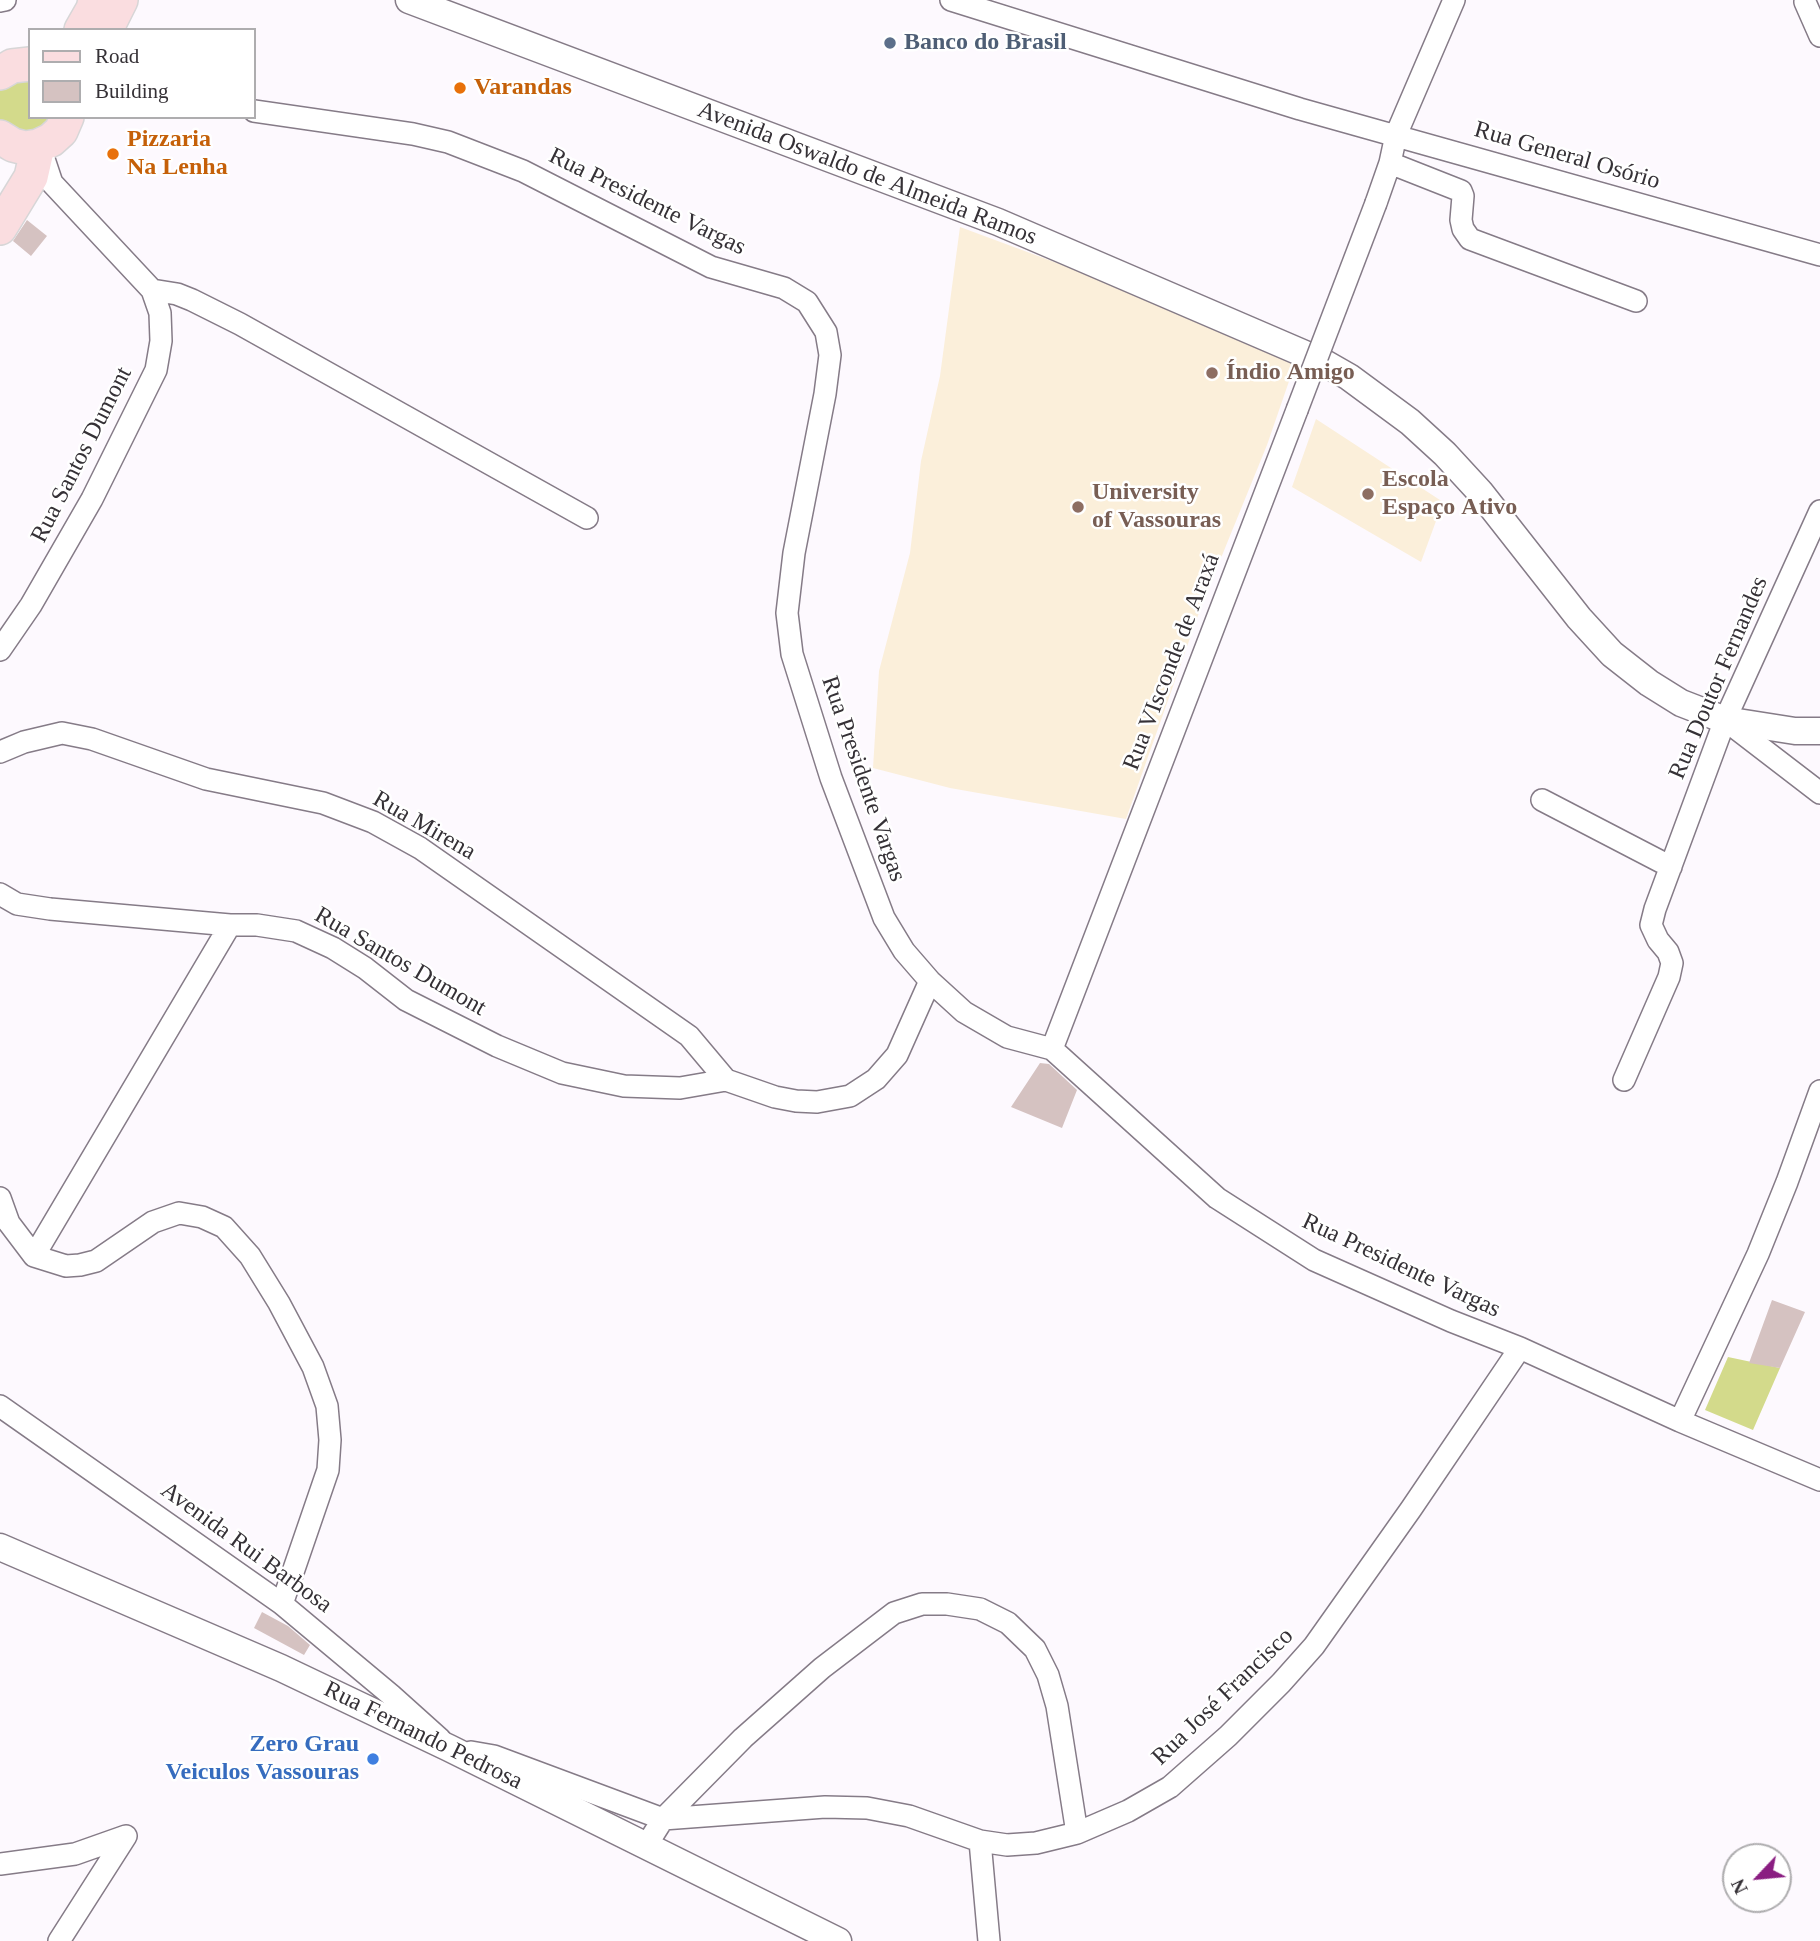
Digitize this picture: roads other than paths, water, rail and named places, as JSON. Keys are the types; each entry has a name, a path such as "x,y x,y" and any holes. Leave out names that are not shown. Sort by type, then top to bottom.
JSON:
{"main road":[{"path":"82,28 95,0"},
{"path":"107,28 121,0"},
{"path":"0,73 12,66 28,64"},
{"path":"0,228 66,119"},
{"path":"1,138 25,148 40,163"}],"street":[{"name":"Avenida Oswaldo de Almeida Ramos","path":"409,0 998,222 1321,361 1349,377 1410,422 1445,454 1480,492 1579,618 1612,654 1649,683 1681,703 1725,720 1795,731 1820,731"},
{"name":"Rua General Osório","path":"951,0 1300,109 1820,255"},
{"name":"Rua VIsconde de Araxá","path":"1052,1049 1376,203 1390,163 1396,135 1454,0"},
{"path":"1805,1 1820,36"},
{"name":"Rua Presidente Vargas","path":"256,111 413,134 460,146 523,171 711,267 784,288 807,302 827,332 830,355 794,553 788,613 792,654 831,778 884,918 904,951 930,981 964,1012 1007,1037 1052,1049 1217,1198 1314,1260 1451,1321 1520,1348 1679,1421 1820,1480"},
{"name":"Rua Santos Dumont","path":"0,650 32,605 80,521 156,370 161,341 160,313 152,290 40,163"},
{"path":"1390,163 1461,191 1461,220 1463,229 1471,239 1636,301"},
{"path":"152,290 177,294 240,324 587,518"},
{"name":"Rua Doutor Fernandes","path":"1624,1080 1669,977 1670,956 1651,925 1725,720 1820,511"},
{"path":"1725,720 1820,793"},
{"name":"Rua Mirena","path":"0,752 24,742 62,733 92,740 206,779 323,803 373,822 420,848 689,1037 726,1080"},
{"path":"1542,800 1671,867"},
{"name":"Rua Santos Dumont","path":"0,894 17,904 50,909 257,925 296,932 333,948 406,999 497,1046 562,1073 624,1086 680,1088 726,1080 775,1097 796,1101 817,1102 850,1096 876,1079 897,1055 930,981"},
{"path":"34,1256 230,925"},
{"path":"1679,1421 1758,1254 1820,1091"},
{"path":"0,1198 9,1223 34,1256 66,1266 96,1261 153,1222 179,1213 202,1217 224,1227 250,1256 313,1367 327,1406 330,1440 328,1470 282,1604"},
{"name":"Rua José Francisco","path":"454,1750 494,1756 663,1819 825,1807 867,1808 909,1816 980,1841 1036,1843 1077,1833 1128,1811 1170,1787 1282,1683 1314,1646 1344,1604 1520,1348"},
{"name":"Avenida Rui Barbosa","path":"0,1406 282,1604 454,1750"},
{"name":"Rua Fernando Pedrosa","path":"0,1547 281,1668 454,1750 838,1941"},
{"path":"646,1846 663,1819 744,1738 863,1635 894,1613 922,1604 947,1604 980,1609 1008,1623 1035,1649 1048,1675 1057,1706 1077,1833"},
{"path":"0,1864 75,1854 126,1836 59,1941"},
{"path":"980,1841 989,1941"}],"place":[{"name":"Banco do Brasil","path":"890,43"},
{"name":"Varandas","path":"460,88"},
{"name":"Pizzaria Na Lenha","path":"113,154"},
{"name":"Índio Amigo","path":"1212,373"},
{"name":"Escola Espaço Ativo","path":"1368,494"},
{"name":"University of Vassouras","path":"1078,507"},
{"name":"Zero Grau Veiculos Vassouras","path":"373,1759"}]}
